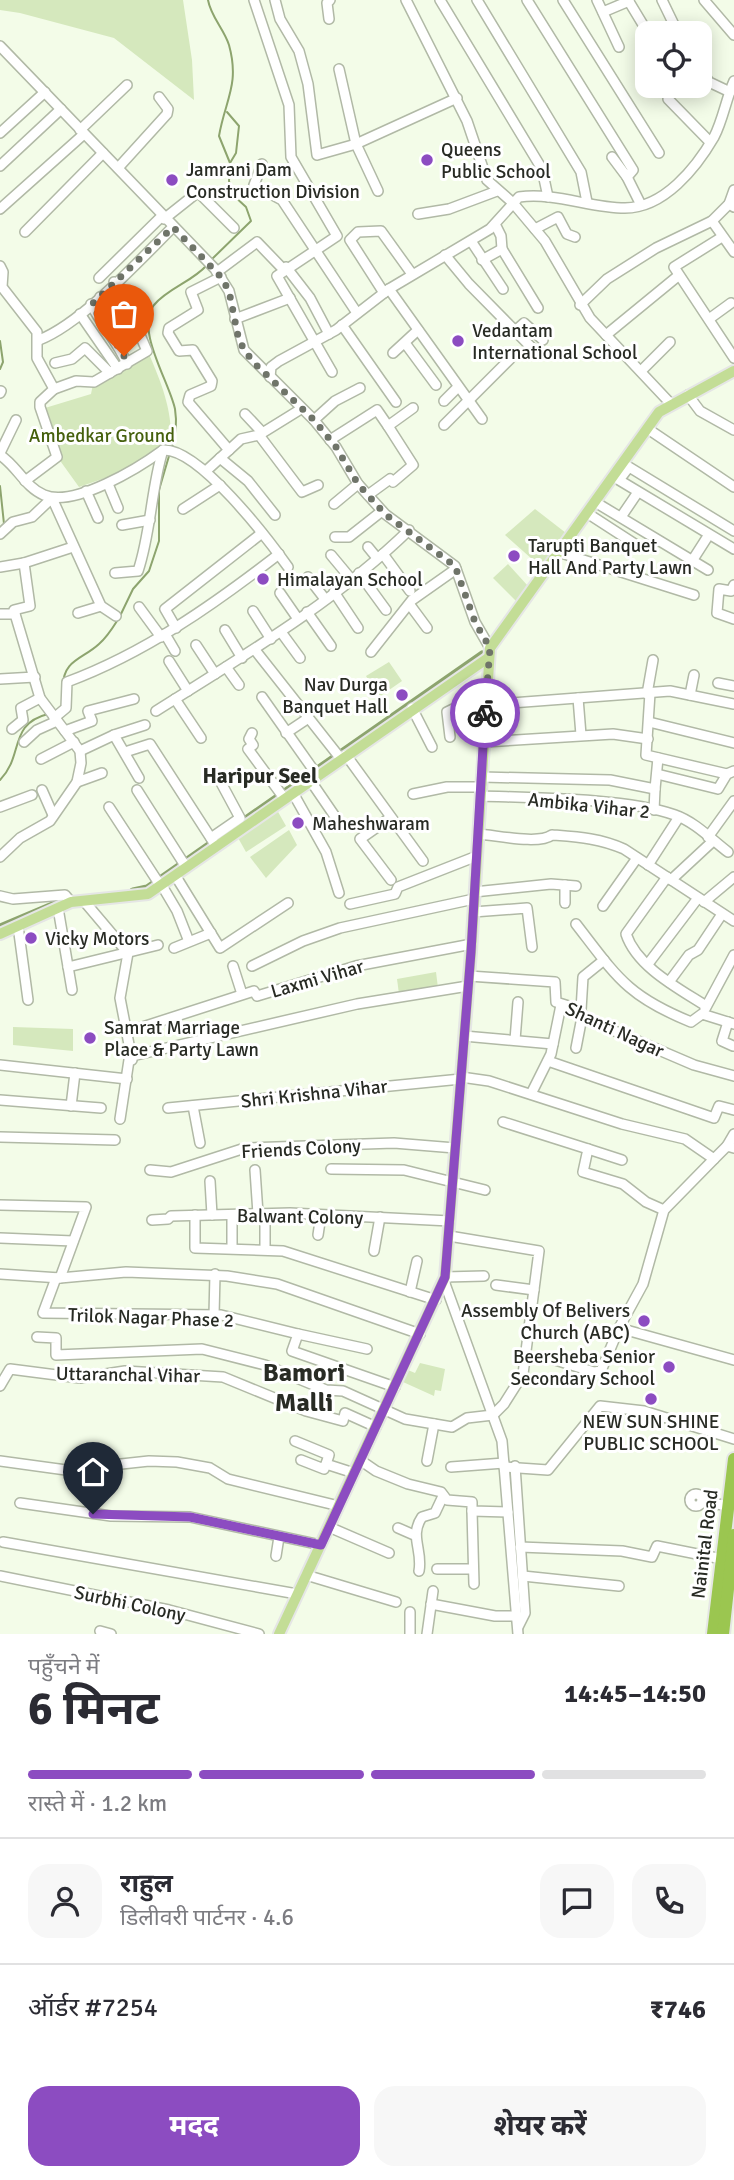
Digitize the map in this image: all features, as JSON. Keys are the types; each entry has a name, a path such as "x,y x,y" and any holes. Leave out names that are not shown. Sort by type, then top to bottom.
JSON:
{"highway":[{"name":"Nainital Road","path":"713,1634 734,1458"},
{"name":"Nainital Road","path":"723,1634 731,1593 734,1535"}],"main road":[{"path":"0,934 58,908 69,900 143,895 175,874 213,842 460,677 489,653 659,412 734,371"},
{"path":"279,1634 444,1279 469,981 489,653"},
{"path":"460,677 476,679 486,690"}],"street":[{"path":"254,0 289,105 291,157 337,236 284,268 277,276 332,372"},
{"path":"275,0 280,19 299,51 307,84 315,151 324,156 457,98"},
{"path":"329,19 327,6 330,0"},
{"path":"406,0 457,98 487,180 513,203 535,229 580,305 671,404"},
{"path":"440,0 542,169 548,197"},
{"path":"477,0 581,173 587,202"},
{"path":"527,0 634,170 627,177"},
{"path":"563,0 659,153"},
{"path":"597,0 619,47"},
{"path":"603,12 629,0 641,21"},
{"path":"662,0 672,21"},
{"path":"704,0 734,35"},
{"path":"1,48 218,273 229,291 244,350 314,420 358,484 382,511 456,569 489,653"},
{"path":"339,69 356,144 378,191"},
{"path":"270,377 271,367 279,361 329,334 412,274 495,225 519,197 548,197 626,208 641,205 668,193 710,142 733,82 712,82"},
{"path":"0,209 82,132 127,85"},
{"path":"0,132 45,92"},
{"path":"118,168 166,114 168,109 159,97"},
{"path":"668,99 710,142"},
{"path":"0,166 61,109"},
{"path":"26,232 103,153"},
{"path":"612,157 627,177 641,205"},
{"path":"262,164 254,185 282,200 357,313"},
{"path":"580,305 618,271 656,248 712,221 732,205 734,190"},
{"path":"418,214 449,209 497,191"},
{"path":"99,278 163,218 198,192 234,228"},
{"path":"535,229 558,217 567,234 575,237"},
{"path":"712,221 734,253"},
{"path":"495,225 501,236 502,249 538,309"},
{"path":"39,340 57,333 92,304 173,227"},
{"path":"412,274 381,231 358,232 350,240 482,419"},
{"path":"722,237 676,264 678,276 731,347 734,359"},
{"path":"471,241 503,289"},
{"path":"229,450 188,402 190,395 211,386 212,381 193,350 179,351 167,333 169,328 198,310 191,292 257,242 310,298 329,334"},
{"path":"482,260 502,249"},
{"path":"445,255 534,350"},
{"path":"0,266 4,272 1,287 37,332 37,358 54,389"},
{"path":"606,335 678,276"},
{"path":"25,481 57,457 40,402 54,389 76,381 94,382 148,349 140,335 138,312 114,282"},
{"path":"100,297 112,315"},
{"path":"235,319 290,298"},
{"path":"709,319 731,303"},
{"path":"92,304 127,363"},
{"path":"80,314 114,371"},
{"path":"515,331 524,323 543,340"},
{"path":"342,325 396,402"},
{"path":"393,353 418,330"},
{"path":"641,371 670,342"},
{"path":"405,343 436,386"},
{"path":"55,363 72,359 85,348 114,371"},
{"path":"444,425 510,359"},
{"path":"444,401 458,387"},
{"path":"314,420 335,401 360,388"},
{"path":"688,395 700,411 734,430"},
{"path":"388,426 413,408"},
{"path":"206,471 243,438 260,434 301,409"},
{"path":"330,440 377,410 413,465 393,482 390,479 368,495"},
{"path":"245,414 302,492 318,485"},
{"path":"16,420 0,454 40,494 52,498 108,484 133,473 168,450"},
{"path":"648,429 734,487"},
{"path":"168,450 206,471 262,533 288,567"},
{"path":"115,573 138,571 150,520 155,475 168,450"},
{"path":"220,457 248,481 275,515"},
{"path":"734,531 629,467 619,480 708,536 734,549"},
{"path":"108,484 118,508"},
{"path":"334,505 358,484"},
{"path":"183,509 220,485"},
{"path":"86,491 97,518"},
{"path":"614,531 638,492"},
{"path":"0,534 13,522 32,517 49,504 52,498"},
{"path":"52,498 73,547 82,559 101,606 116,616"},
{"path":"595,502 708,570"},
{"path":"335,537 349,537 382,511"},
{"path":"587,513 638,546"},
{"path":"122,525 150,520"},
{"path":"156,711 281,632 355,576 409,530"},
{"path":"176,628 165,609 262,533"},
{"path":"692,561 708,536"},
{"path":"0,567 24,563 73,547"},
{"path":"368,547 380,556 410,591"},
{"path":"558,552 694,595"},
{"path":"24,742 66,708 67,682 104,668 163,636 279,554"},
{"path":"331,555 355,576 386,610"},
{"path":"0,857 19,838 50,821 77,782 80,751 40,698 14,610 30,606 24,563"},
{"path":"370,652 410,605 456,569"},
{"path":"308,577 325,599"},
{"path":"734,584 731,591 719,589 715,608 717,613 734,619"},
{"path":"334,592 358,628"},
{"path":"280,593 298,618"},
{"path":"410,605 427,628"},
{"path":"78,613 101,606"},
{"path":"139,607 175,651"},
{"path":"253,611 271,639"},
{"path":"307,612 331,646"},
{"path":"0,614 15,614"},
{"path":"225,630 242,658"},
{"path":"281,632 300,658"},
{"path":"196,645 215,674"},
{"path":"255,650 307,719 341,756 423,861"},
{"path":"653,660 646,755 730,772 718,789 657,774"},
{"path":"169,661 188,691"},
{"path":"226,667 239,685"},
{"path":"690,695 694,675"},
{"path":"0,679 35,677"},
{"path":"718,683 734,686"},
{"path":"450,737 447,712 486,690"},
{"path":"486,705 670,691 734,704"},
{"path":"262,697 314,775 334,816"},
{"path":"12,729 23,720 21,708 40,698"},
{"path":"578,698 581,735"},
{"path":"65,731 92,721 88,711 134,699"},
{"path":"175,699 201,738"},
{"path":"412,708 432,747"},
{"path":"286,733 307,719"},
{"path":"649,722 734,743"},
{"path":"80,751 114,735 145,725"},
{"path":"252,733 249,739 253,745 248,749 326,852 339,893"},
{"path":"484,742 613,734 648,738"},
{"path":"114,735 139,778"},
{"path":"41,759 74,742"},
{"path":"125,752 149,744 213,842 240,818 219,779"},
{"path":"654,810 658,758"},
{"path":"77,782 102,773"},
{"path":"413,794 447,787 482,787 520,780 610,779 655,789"},
{"name":"Ambika Vihar 2","path":"482,787 654,810 679,817 728,852"},
{"path":"42,790 53,815"},
{"path":"137,790 184,864"},
{"path":"0,807 32,794"},
{"path":"733,1046 722,1041 731,1023 704,1010 669,982 648,964 626,934 669,879 711,839 734,801"},
{"path":"108,807 177,911 188,939"},
{"path":"648,865 679,817"},
{"path":"390,818 360,838 391,880"},
{"path":"478,834 520,839 546,839 552,835 594,837 637,858 734,921"},
{"path":"350,904 395,894 398,887 477,856"},
{"path":"603,906 637,858"},
{"path":"175,874 220,948 288,903"},
{"path":"648,964 701,900 734,877"},
{"path":"565,885 565,903"},
{"path":"252,966 303,941 340,929 474,896 576,886"},
{"path":"0,896 13,899 69,900"},
{"path":"84,901 128,953"},
{"path":"58,908 72,990"},
{"path":"473,912 527,908 532,947"},
{"path":"669,982 689,955 698,950 722,914"},
{"path":"576,924 624,985 654,1007 691,1023 704,1010 734,955"},
{"path":"18,926 28,1000"},
{"path":"174,948 211,933"},
{"name":"Laxmi Vihar","path":"127,1032 254,991 257,996 356,966 471,944"},
{"path":"68,967 158,945"},
{"path":"120,1118 132,1056 120,998 128,953"},
{"path":"576,1048 583,977 604,960"},
{"path":"233,966 243,994"},
{"path":"132,1056 469,981"},
{"name":"Shanti Nagar","path":"469,981 555,982 556,1002 561,1005 694,1065 734,1076"},
{"path":"515,1040 518,1002"},
{"path":"531,1094 548,1061 561,1005"},
{"path":"464,1036 553,1044"},
{"path":"548,1061 713,1118 719,1106 734,1110"},
{"path":"0,1065 127,1079"},
{"path":"71,1106 75,1073"},
{"name":"Shri Krishna Vihar","path":"168,1108 461,1078 489,1082 622,1124 685,1139 714,1159"},
{"path":"0,1100 101,1108"},
{"path":"193,1105 200,1143"},
{"path":"503,1122 622,1160"},
{"path":"552,1359 600,1371 643,1284 664,1210 714,1159 730,1147 734,1134"},
{"path":"0,1137 115,1140"},
{"name":"Friends Colony","path":"150,1170 171,1172 244,1148 394,1143 455,1148"},
{"path":"588,1149 583,1172 623,1184 664,1210"},
{"path":"331,1169 404,1170 485,1190"},
{"path":"255,1170 265,1250"},
{"path":"210,1181 212,1215"},
{"name":"Trilok Nagar Phase 2","path":"0,1205 86,1207 43,1313 214,1315 367,1349"},
{"path":"318,1235 321,1214"},
{"name":"Balwant Colony","path":"152,1220 195,1215 321,1214 450,1221"},
{"path":"195,1215 195,1248 265,1250 314,1259 436,1300"},
{"path":"232,1215 232,1248"},
{"path":"374,1251 380,1217"},
{"path":"37,1337 56,1338 55,1355 172,1348 216,1351 265,1365 326,1390 343,1391 405,1419 452,1427 467,1418 493,1415 504,1404 523,1374 539,1251 449,1236"},
{"path":"0,1238 73,1241"},
{"path":"410,1292 417,1262"},
{"path":"0,1275 58,1278 126,1272 215,1274 277,1284 420,1334"},
{"path":"214,1315 215,1274"},
{"path":"484,1276 444,1279 502,1441 518,1630"},
{"path":"496,1285 534,1290"},
{"path":"619,1328 734,1360"},
{"path":"298,1334 292,1351 395,1387"},
{"name":"Uttaranchal Vihar","path":"0,1386 10,1369 80,1378 125,1371 208,1375 251,1388 306,1412 343,1421 345,1413 376,1427"},
{"path":"451,1467 504,1465 548,1470 600,1406 643,1412 734,1439"},
{"path":"427,1461 434,1424"},
{"path":"295,1441 329,1455 324,1469 301,1460"},
{"path":"360,1460 376,1471 408,1484 441,1492 447,1500 472,1502 474,1584"},
{"path":"0,1461 66,1469 149,1461 177,1462 210,1468 228,1479 339,1506"},
{"path":"326,1464 354,1473"},
{"path":"515,1466 525,1613 518,1630"},
{"path":"414,1535 422,1517 435,1513 443,1496"},
{"path":"702,1501 728,1506"},
{"path":"20,1503 111,1516 190,1517 321,1545"},
{"path":"472,1511 508,1512"},
{"path":"329,1527 390,1553"},
{"path":"398,1528 414,1535 422,1554 419,1570"},
{"path":"276,1556 279,1537"},
{"path":"3,1542 297,1594"},
{"path":"520,1547 622,1551 652,1557 657,1546 722,1559"},
{"path":"437,1569 473,1569"},
{"path":"306,1575 396,1602"},
{"name":"Surbhi Colony","path":"0,1576 169,1610 259,1634"},
{"path":"523,1576 619,1586"},
{"path":"427,1634 433,1591"},
{"path":"431,1604 495,1616 517,1616"},
{"path":"410,1612 410,1634"},
{"path":"100,1632 111,1634"}],"green space":[{"path":"0,0 183,0 192,60 194,100 114,38 0,10"},
{"name":"Ambedkar Ground","path":"149,354 168,407 171,440 131,469 79,487 61,462 45,408 91,394 93,384"},
{"path":"535,509 566,533 541,567 505,535"},
{"path":"508,564 528,586 517,602 493,578"},
{"path":"389,662 402,681 379,697 366,676"},
{"path":"277,810 286,826 246,852 237,836"},
{"path":"289,830 297,845 266,878 250,857"},
{"path":"436,972 438,988 399,994 397,979"},
{"path":"13,1027 73,1029 73,1051 13,1045"},
{"path":"420,1363 445,1369 441,1391 435,1390 434,1396 403,1382 408,1370 415,1373"}],"waterway":[{"path":"208,0 227,39 233,71 219,136 230,163 229,181 233,195 246,207 251,221 210,261"},
{"path":"227,112 239,126 236,153 230,163"},
{"path":"172,447 176,428 175,409 151,342 149,315 160,299 207,265"},
{"path":"0,341 3,362 0,369"},
{"path":"120,616 133,589 149,571 159,541 159,490 169,456"},
{"path":"0,486 4,524 0,528"},
{"path":"63,686 70,665 102,642 117,621"},
{"path":"133,891 147,888 482,654"},
{"path":"0,780 12,761 27,725 48,714"},
{"path":"0,927 69,898"}],"way so far":[{"path":"124,356 117,342 102,325 92,304 173,227 221,277 229,291 239,341 252,361 314,420 336,447 358,484 385,514 455,566 475,622 490,648 485,713"}],"place":[{"name":"Queens Public School","path":"427,160"},
{"name":"Jamrani Dam Construction Division","path":"172,180"},
{"name":"Vedantam International School","path":"458,341"},
{"name":"Tarupti Banquet Hall And Party Lawn","path":"514,556"},
{"name":"Himalayan School","path":"263,579"},
{"name":"Nav Durga Banquet Hall","path":"402,695"},
{"name":"Maheshwaram","path":"298,823"},
{"name":"Vicky Motors","path":"31,938"},
{"name":"Samrat Marriage Place & Party Lawn","path":"90,1038"},
{"name":"Assembly Of Belivers Church (ABC)","path":"644,1321"},
{"name":"Beersheba Senior Secondary School","path":"669,1367"},
{"name":"NEW SUN SHINE PUBLIC SCHOOL","path":"651,1399"}],"district":[{"name":"Haripur Seel","path":"260,776"},
{"name":"Bamori Malli","path":"304,1387"}],"route":[{"path":"93,1514 190,1517 279,1537 308,1540 321,1545 445,1277 471,952 485,713"}]}
